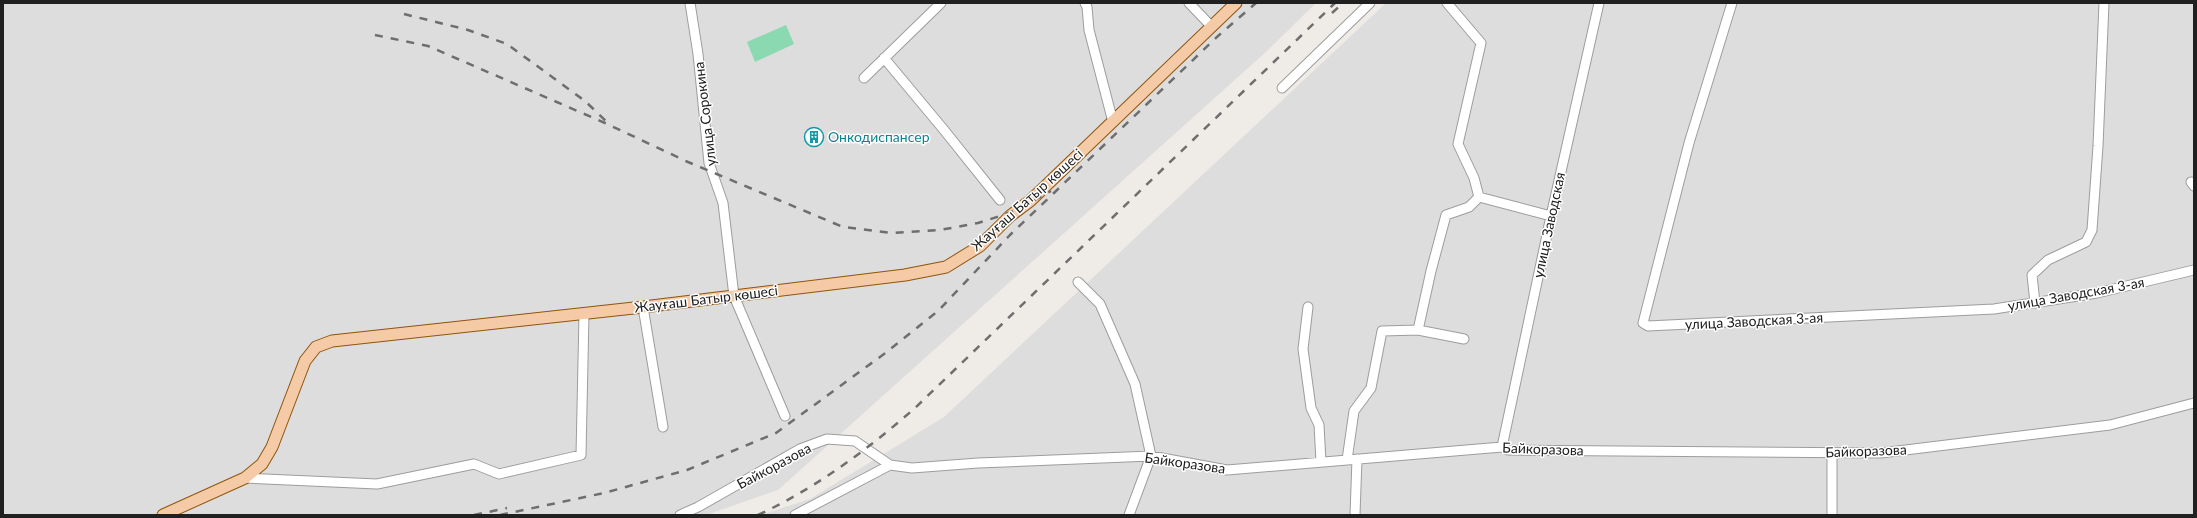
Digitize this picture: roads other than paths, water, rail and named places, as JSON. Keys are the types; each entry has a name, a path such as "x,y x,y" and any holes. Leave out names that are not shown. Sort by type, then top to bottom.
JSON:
{"main road":[{"name":"Жауғаш Батыр көшесі","path":"163,515 245,478 262,464 272,447 305,361 316,347 332,341 584,314 905,276 946,267 980,246 1113,122 1236,3"}],"street":[{"name":"улица Сорокина","path":"690,3 698,54 709,163 723,203 734,296 785,416"},
{"path":"864,78 941,3"},
{"path":"1189,3 1212,26"},
{"path":"1282,88 1370,3"},
{"path":"1447,3 1480,43 1458,144 1474,178 1479,197"},
{"name":"улица Заводская","path":"1502,448 1551,216 1599,3"},
{"name":"улица Заводская 3-ая","path":"1732,3 1689,143 1643,324 1648,326 1994,309 2097,294 2194,270"},
{"path":"2035,303 2032,275 2048,260 2086,242 2092,230 2098,146 2104,3"},
{"path":"1087,4 1089,30 1113,122"},
{"path":"884,58 1000,200"},
{"path":"1479,197 1551,216"},
{"path":"1418,330 1431,271 1446,215 1469,207 1479,197"},
{"path":"1078,282 1100,304 1135,384 1151,456 1129,515"},
{"path":"643,307 663,427"},
{"path":"1308,307 1303,349 1311,408 1320,425 1321,462"},
{"path":"245,478 376,484 474,464 499,474 581,455 584,314"},
{"path":"1347,460 1354,411 1371,388 1382,331 1418,330 1464,339"},
{"name":"Байкоразова","path":"680,515 698,507 800,449 828,439 855,441 890,465 919,468 978,463 1151,456 1227,470 1502,448 1508,450 1881,453 2110,425 2194,403"},
{"path":"1832,452 1832,515"},
{"path":"1355,515 1356,459"},
{"path":"795,515 890,465"}],"railway":[{"path":"500,515 604,493 687,470 776,433 884,354 938,311 1010,235 1218,36 1256,3"},
{"path":"758,515 821,480 860,453 915,408 1335,3"},
{"path":"1332,13 1343,3"},
{"path":"404,14 468,30 507,44 585,101 607,122"},
{"path":"375,35 428,46 605,123 688,162 843,227 892,233 940,230 978,223 1000,216 1018,209 1051,191"},
{"path":"474,515 507,508"}],"place":[{"name":"Онкодиспансер","path":"814,137"}]}
